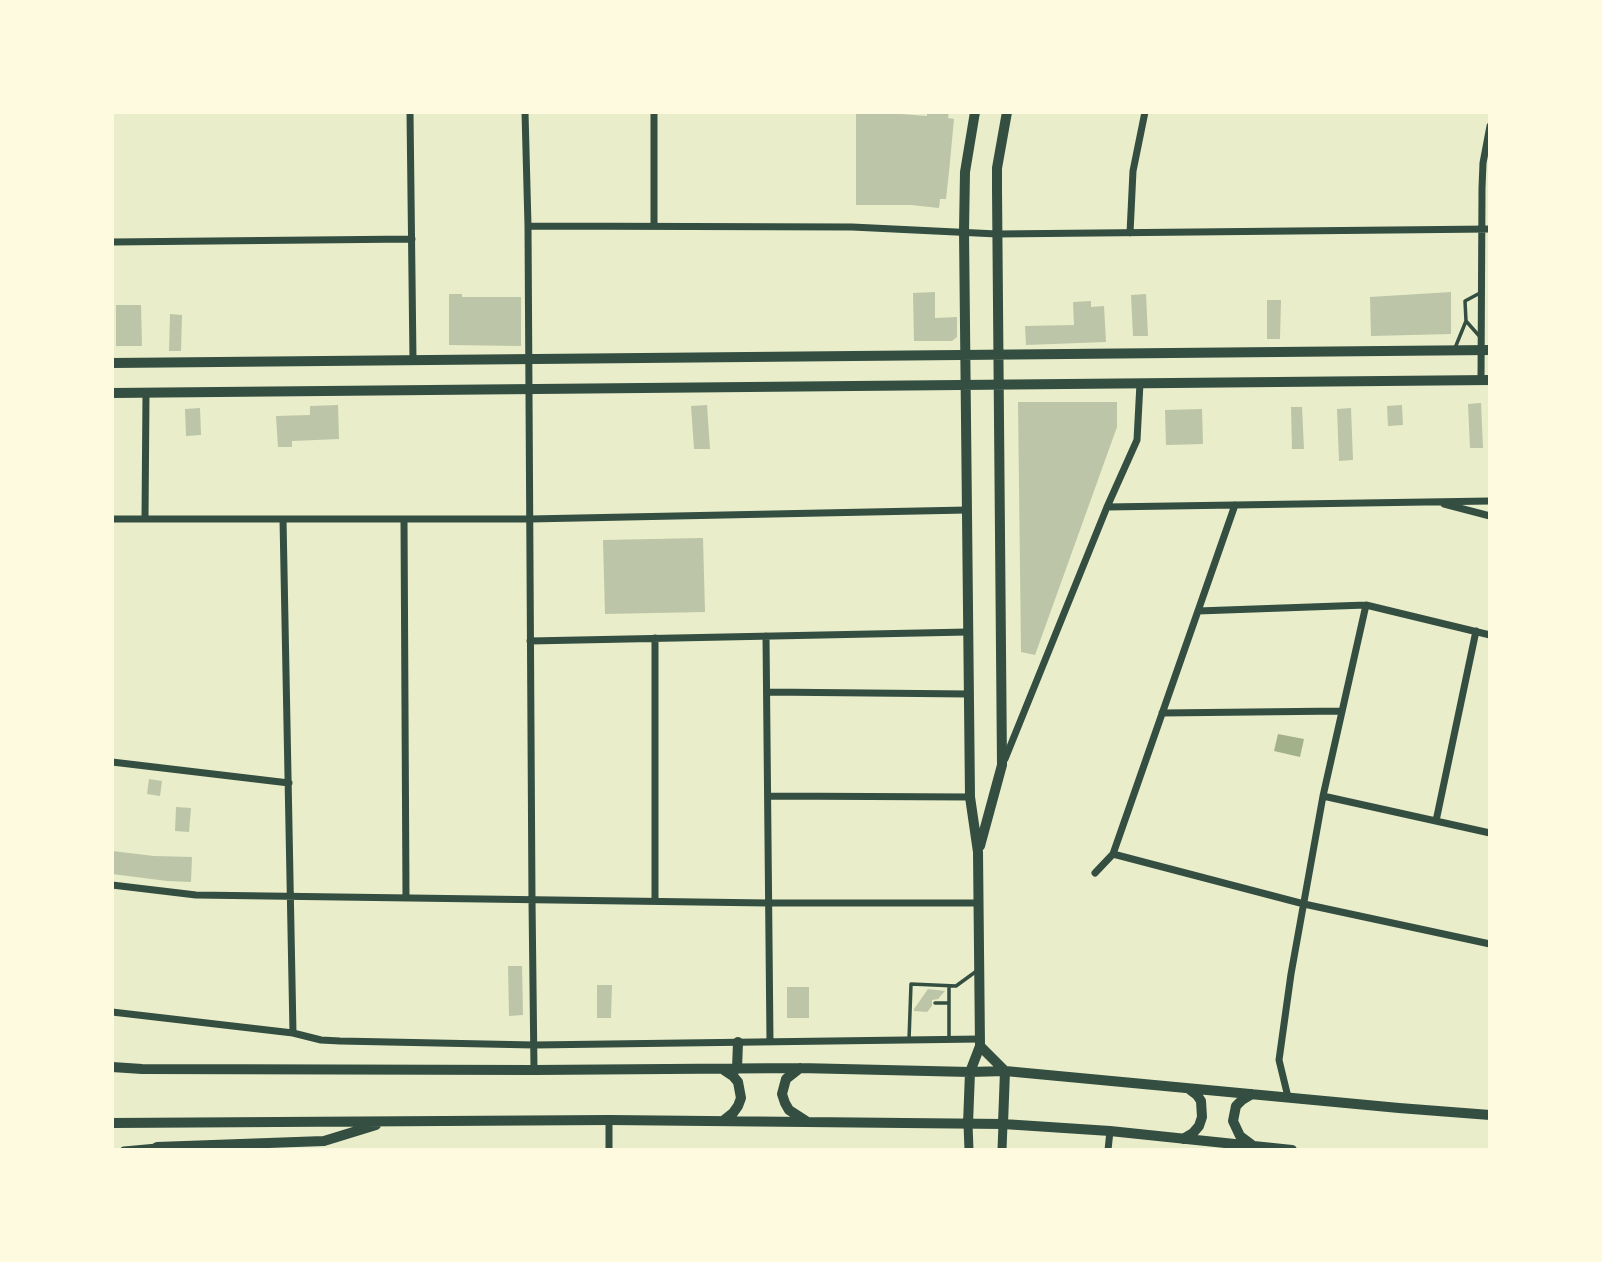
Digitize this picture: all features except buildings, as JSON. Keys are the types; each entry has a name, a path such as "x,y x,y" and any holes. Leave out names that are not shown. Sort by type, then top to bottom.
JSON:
{"main road":[{"path":"968,1124 970,1072 980,1043 978,852 970,797 964,231 965,172 975,112"},
{"path":"978,852 1002,765 997,168 1007,112"},
{"path":"112,363 1454,350 1484,346"},
{"path":"112,393 1485,380"},
{"path":"737,1069 738,1042"},
{"path":"980,1043 1005,1071 1003,1124"},
{"path":"112,1067 1005,1071 1490,1115"},
{"path":"800,1068 786,1079 782,1094 789,1110 807,1122"},
{"path":"723,1121 733,1113 741,1098 738,1082 724,1070"},
{"path":"1183,1139 1193,1133 1202,1117 1201,1101 1188,1088"},
{"path":"1252,1094 1236,1106 1233,1121 1240,1136 1253,1146"},
{"path":"112,1123 609,1120 1003,1124 1110,1131 1183,1139 1210,1146 1292,1150"},
{"path":"157,1148 324,1141 388,1121"}],"street":[{"path":"410,112 413,360"},
{"path":"525,112 534,1070"},
{"path":"654,112 654,226"},
{"path":"1130,233 1133,172 1146,112"},
{"path":"1485,380 1481,292 1486,229 1483,163 1490,126"},
{"path":"528,226 852,227 997,234 1486,229"},
{"path":"112,242 412,239"},
{"path":"1002,765 1137,440 1140,383"},
{"path":"145,519 146,393"},
{"path":"1433,501 1490,516"},
{"path":"1107,507 1490,501"},
{"path":"1095,873 1113,854 1234,505"},
{"path":"112,519 530,519 967,510"},
{"path":"283,519 293,1033"},
{"path":"404,519 406,898"},
{"path":"1198,611 1366,605 1490,635"},
{"path":"1288,1097 1279,1060 1291,974 1323,796 1366,605"},
{"path":"1436,821 1476,631"},
{"path":"530,640 968,632"},
{"path":"766,636 769,1042"},
{"path":"655,638 655,901"},
{"path":"767,692 969,694"},
{"path":"1162,713 1342,711"},
{"path":"112,762 289,783"},
{"path":"768,796 970,797"},
{"path":"1323,796 1490,833"},
{"path":"1113,854 1304,904 1490,944"},
{"path":"112,886 196,895 291,897 979,903"},
{"path":"112,1013 293,1033 321,1040 534,1045 949,1039 980,1043"},
{"path":"609,1120 609,1150"},
{"path":"968,1124 969,1150"},
{"path":"1002,1150 1003,1124"},
{"path":"1108,1150 1110,1131"},
{"path":"124,1150 157,1148"}],"lane":[{"path":"1454,350 1466,321 1465,301 1481,292"},
{"path":"1466,321 1484,346"},
{"path":"909,1041 911,984 956,986 979,969"},
{"path":"949,986 949,1039"},
{"path":"910,1002 919,1002"},
{"path":"935,1003 949,1003"}],"shaded area":[{"path":"1278,734 1304,739 1300,757 1274,751"}]}
